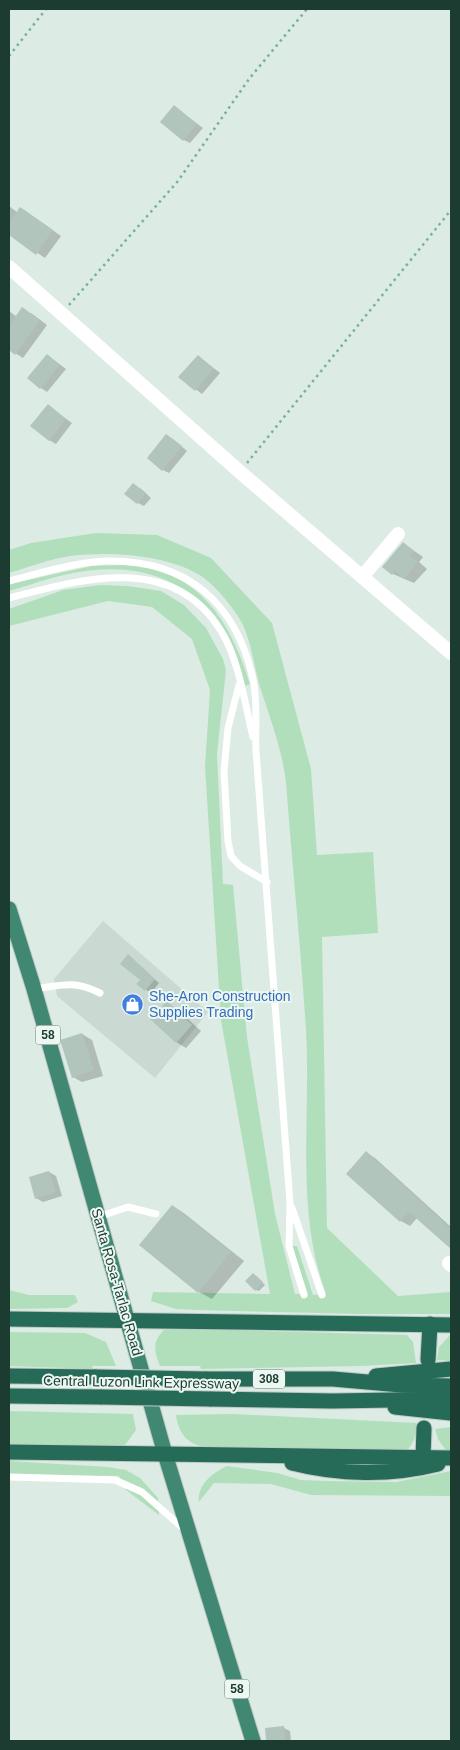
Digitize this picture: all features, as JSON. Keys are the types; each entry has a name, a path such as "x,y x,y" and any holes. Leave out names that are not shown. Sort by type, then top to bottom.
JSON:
{"highway":[{"name":"Santa Rosa-Tarlac Road","path":"9,909 34,989 189,1534 252,1741"},
{"path":"9,1319 451,1325"},
{"path":"428,1360 430,1324"},
{"path":"333,1379 451,1369"},
{"name":"Central Luzon Link Expressway","path":"9,1376 333,1379"},
{"path":"333,1379 401,1385 451,1386"},
{"name":"Central Luzon Link Expressway","path":"9,1396 333,1401"},
{"path":"333,1401 451,1399"},
{"path":"333,1401 451,1413"},
{"path":"423,1458 424,1428"},
{"path":"9,1452 451,1459"},
{"path":"267,1457 315,1469 380,1472 408,1471 451,1459"}],"street":[{"path":"9,267 240,472 451,654"},
{"path":"362,577 398,534"}],"lane":[{"path":"9,581 70,566 105,561 137,562 176,573 199,587 220,605 233,624 243,646 253,681 256,751 290,1203 289,1246 304,1295"},
{"path":"9,598 74,581 105,576 137,577 171,587 191,598 221,631 230,651 256,751"},
{"path":"240,685 228,728 224,772 228,842 231,856 240,866 267,882"},
{"path":"34,989 65,984 83,984 100,993"},
{"path":"290,1203 322,1295"},
{"path":"98,1217 128,1207 156,1214"},
{"path":"9,1477 115,1480 129,1484 147,1496 189,1534"}],"path":[{"path":"9,56 46,9"},
{"path":"61,314 178,180 249,79 306,9"},
{"path":"240,472 451,210"}],"shaded area":[{"name":"She-Aron Construction Supplies Trading","path":"103,921 208,1012 155,1078 57,996 54,979"}],"green space":[{"path":"96,533 157,535 211,558 272,623 311,769 317,855 373,852 378,933 322,937 327,1228 398,1296 451,1292 451,1314 196,1310 176,1309 151,1301 153,1292 270,1294 221,1020 205,767 210,690 192,639 152,607 108,601 9,626 9,609 63,590 100,585 128,586 161,591 184,605 206,628 223,659 226,670 217,754 223,884 233,885 247,1037 275,1214 295,1294 308,1294 292,1246 297,1246 313,1295 326,1294 316,1262 310,1230 307,1197 306,1031 286,782 279,746 260,687 249,640 236,612 215,588 191,570 175,564 140,556 103,554 55,559 9,573 9,550 31,543"},
{"path":"92,566 138,566 181,580 198,592 224,624 234,642 250,684 243,687 234,659 223,635 209,614 193,597 173,583 150,574 124,570 83,571 51,578 9,591 9,584"},
{"path":"9,1290 29,1295 75,1295 78,1302 67,1308 9,1309"},
{"path":"194,1329 407,1335 413,1342 416,1363 201,1369 200,1366 160,1366 155,1347 160,1334 164,1330"},
{"path":"9,1332 85,1333 106,1342 116,1366 92,1366 93,1369 9,1366"},
{"path":"451,1334 451,1361 437,1360 439,1347"},
{"path":"9,1411 133,1414 136,1430 125,1445 9,1445"},
{"path":"232,1414 417,1423 414,1439 411,1446 405,1452 211,1448 197,1445 187,1439 180,1429 176,1415"},
{"path":"451,1427 451,1452 447,1452 438,1439 435,1429"},
{"path":"9,1461 108,1467 126,1470 140,1478 158,1498 159,1515 126,1490 119,1476 9,1474"},
{"path":"227,1466 277,1473 301,1480 327,1481 396,1482 451,1471 451,1496 311,1495 271,1484 214,1483 199,1502 200,1490 203,1485 216,1472"}],"building":[{"path":"174,105 197,124 183,141 160,122"},
{"path":"20,207 53,230 36,255 9,235 9,223"},
{"path":"22,307 40,320 15,355 9,350 9,326"},
{"path":"47,354 60,365 40,389 27,378"},
{"path":"198,355 214,369 195,391 178,377"},
{"path":"48,404 66,419 49,441 30,426"},
{"path":"166,434 182,446 162,471 147,458"},
{"path":"133,483 146,493 137,504 124,494"},
{"path":"403,542 414,551 410,556 418,562 404,579 395,571 392,575 382,567"},
{"path":"128,954 155,979 145,991 136,984 140,980 120,964"},
{"path":"167,1001 192,1025 176,1043 150,1019"},
{"path":"82,1033 94,1070 72,1078 60,1040"},
{"path":"366,1151 451,1229 451,1249 409,1212 400,1222 346,1174"},
{"path":"49,1171 56,1192 35,1199 29,1177"},
{"path":"172,1205 231,1252 198,1293 139,1245"},
{"path":"253,1273 263,1282 255,1291 245,1281"},
{"path":"284,1726 285,1741 266,1741 265,1728"}],"place":[{"name":"She-Aron Construction Supplies Trading","path":"133,1004"}]}
